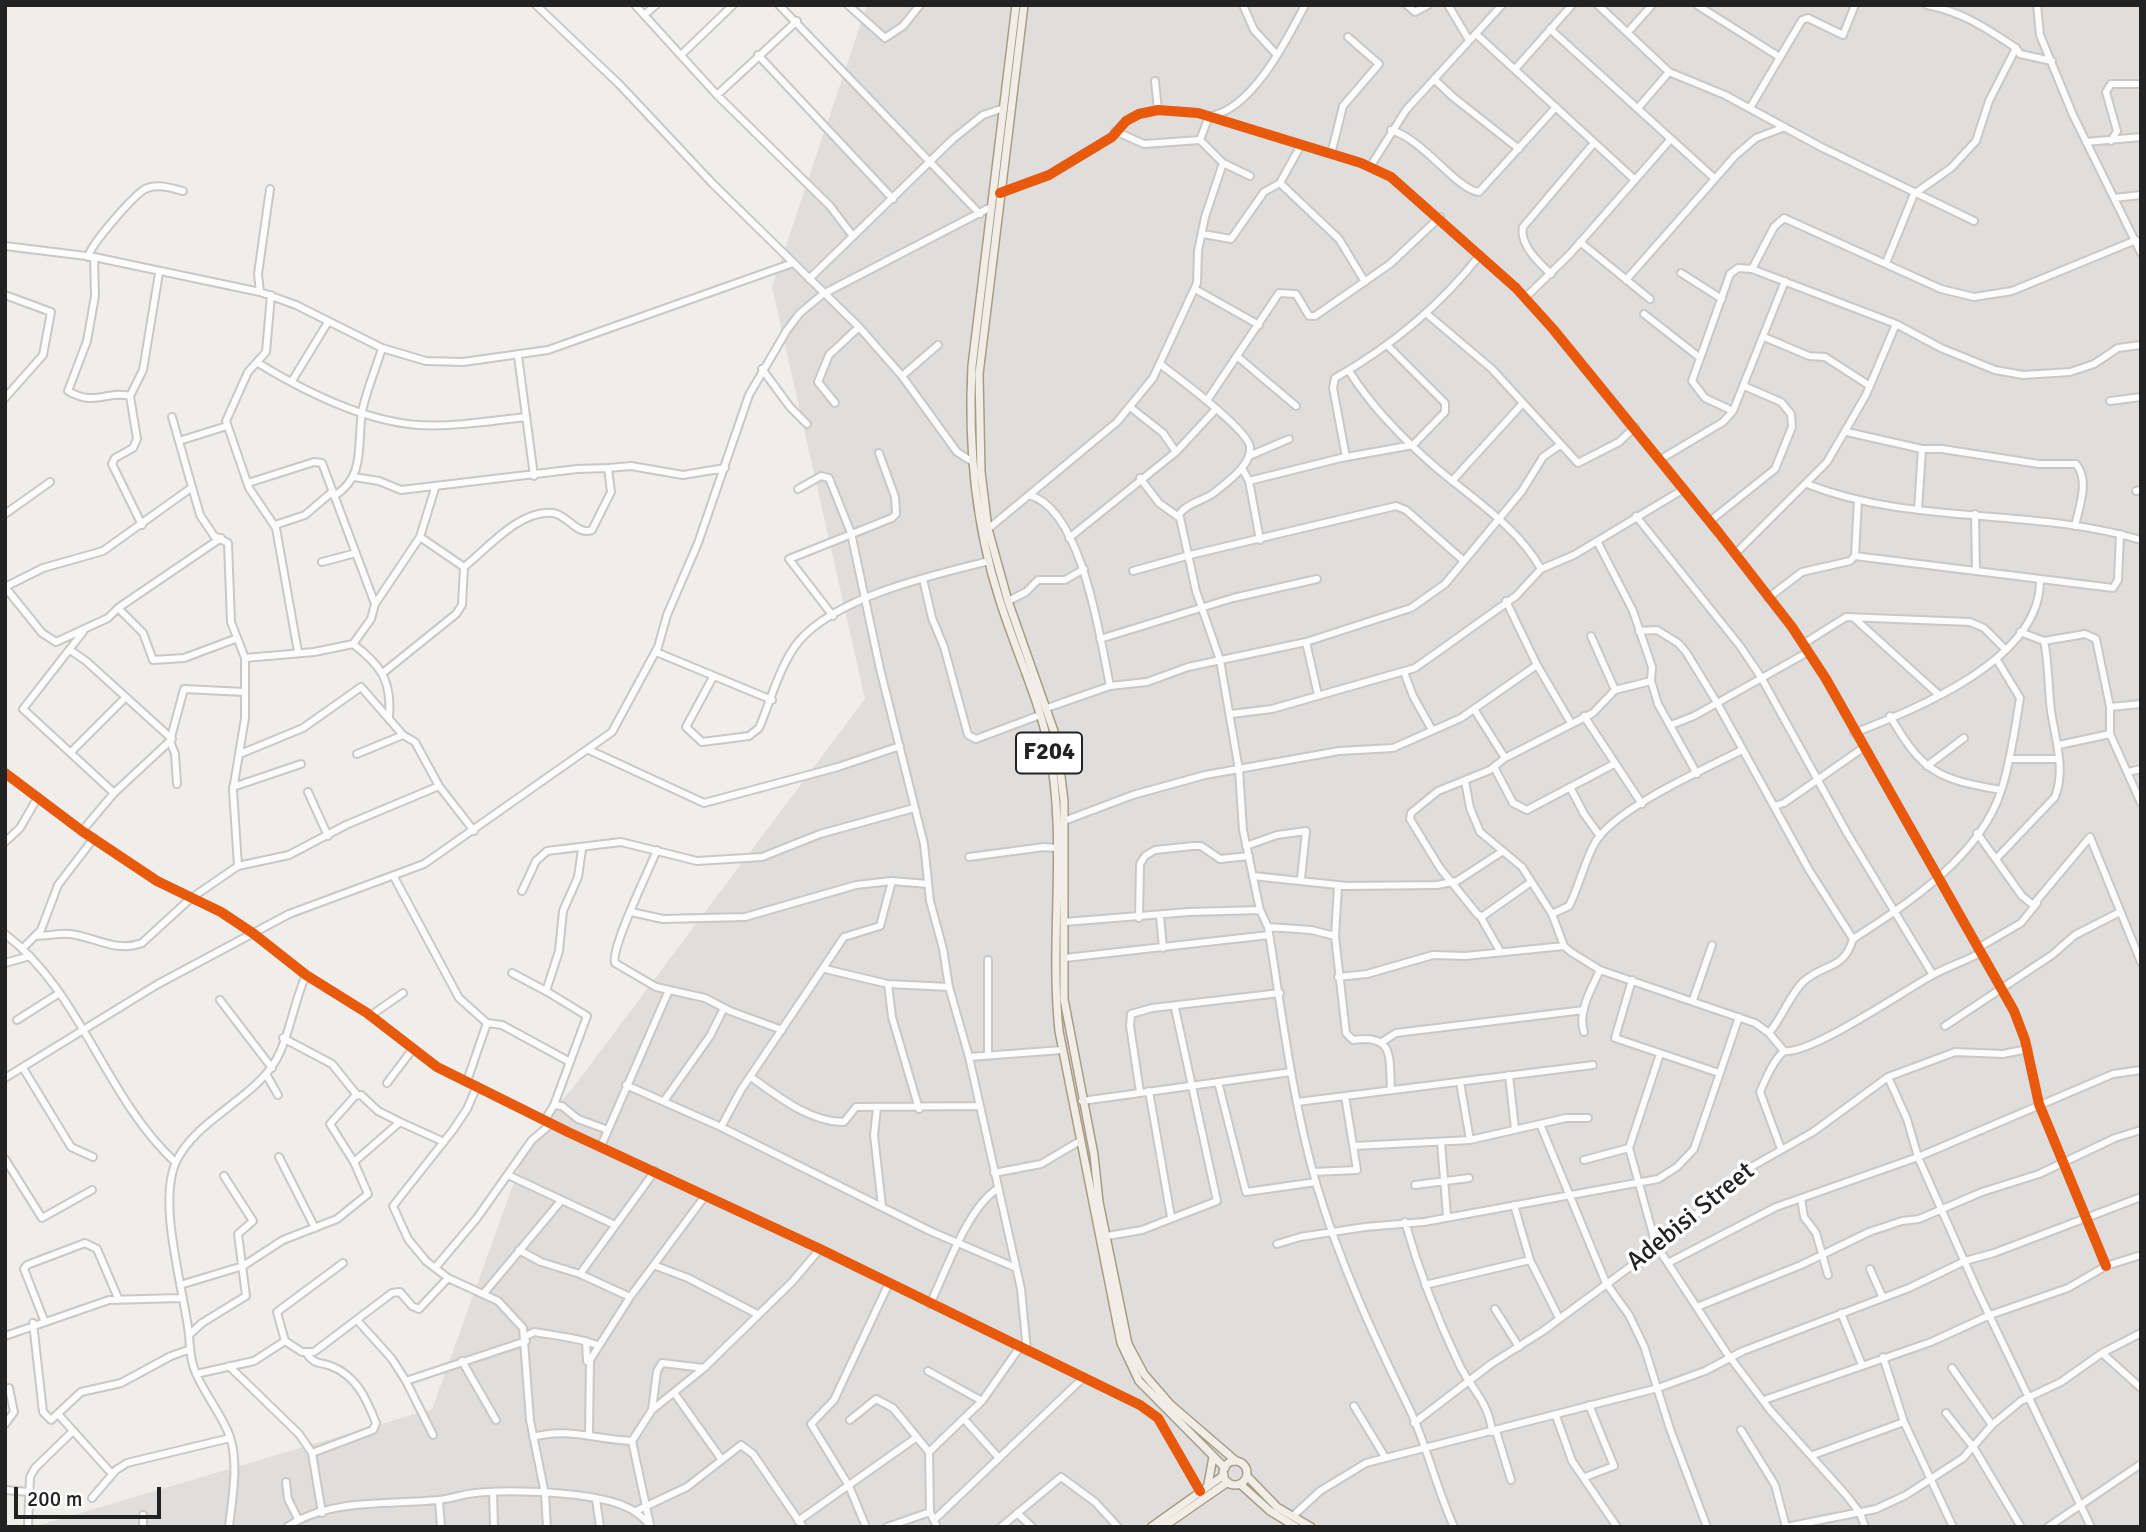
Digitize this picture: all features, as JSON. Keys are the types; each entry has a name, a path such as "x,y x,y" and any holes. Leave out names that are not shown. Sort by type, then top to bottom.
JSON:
{"main road":[{"name":"F204","path":"1016,5 972,366 973,462 989,561 998,595 1048,745 1056,801 1055,990 1062,1051 1117,1326 1128,1361 1149,1392 1213,1457 1224,1471 1228,1482"},
{"name":"F204","path":"1024,5 979,374 981,472 988,529 1008,601 1047,708 1063,782 1064,999 1082,1101 1126,1332 1135,1360 1171,1405 1246,1468 1247,1476 1270,1502 1293,1516 1299,1525"},
{"path":"1208,1484 1213,1457"},
{"path":"1151,1527 1236,1461"},
{"path":"1163,1527 1228,1482 1240,1484 1247,1476"},
{"name":"F204","path":"1240,1484 1270,1511 1299,1525 1311,1527"}],"street":[{"path":"536,5 620,85 859,327 902,376 957,452 973,462"},
{"path":"635,5 717,95 830,206 852,235"},
{"path":"644,15 656,5"},
{"path":"681,55 733,5"},
{"path":"779,5 980,215"},
{"path":"848,5 885,38 903,26 920,5"},
{"path":"1243,5 1254,30 1277,55"},
{"path":"1209,116 1224,113 1234,106 1277,55 1304,5"},
{"path":"1407,5 1415,12 1428,5"},
{"path":"1448,5 1469,40"},
{"path":"1370,167 1391,130 1502,5"},
{"path":"1516,68 1572,5"},
{"path":"1598,5 1669,72 1750,108 1914,194 1974,221"},
{"path":"1628,32 1653,5"},
{"path":"1697,5 1777,56"},
{"path":"1750,108 1777,56 1805,18 1843,35 1855,5"},
{"path":"1927,5 1952,10 1971,18 2028,58 2052,61"},
{"path":"2037,5 2040,35 2086,142 2141,253"},
{"path":"717,95 797,21"},
{"path":"1549,29 1714,178"},
{"path":"1476,34 1635,180"},
{"path":"1331,154 1343,106 1379,64 1348,37"},
{"path":"1886,262 1914,194 1969,151 1999,78 2016,48"},
{"path":"758,55 893,199"},
{"path":"1638,108 1669,72"},
{"path":"1434,79 1519,149"},
{"path":"1155,81 1158,110"},
{"path":"2111,141 2117,131 2106,92 2111,84 2141,85"},
{"path":"1391,130 1404,134 1428,151 1475,192 1488,186 1556,107"},
{"path":"809,279 852,235 983,115 1004,108"},
{"path":"1000,193 1049,175 1095,148 1139,114 1158,110 1209,116 1370,167 1404,186 1525,298 1661,459 1808,652 2014,1011 2028,1049 2039,1104 2106,1266"},
{"path":"1200,140 1209,116"},
{"path":"1626,280 1714,178 1756,138 1786,127"},
{"path":"1115,131 1144,144 1200,140 1223,163 1250,176"},
{"path":"2086,142 2141,137"},
{"path":"1525,298 1551,274 1670,140"},
{"path":"1551,274 1537,260 1522,238 1522,227 1594,143"},
{"path":"1203,234 1231,239 1264,192 1280,183 1301,145"},
{"path":"988,529 1117,422 1160,364 1195,289 1198,251 1205,217 1223,163"},
{"path":"1280,183 1339,239 1365,282"},
{"path":"130,396 121,394 95,400 68,391 88,341 95,296 91,257 95,243 145,189 161,186 183,191"},
{"path":"260,292 258,274 270,189"},
{"path":"2114,198 2141,195"},
{"path":"5,1078 85,1027 289,915 424,864 612,732 656,652 676,589 698,543 749,395 762,369 800,313 824,294 991,207"},
{"path":"1208,399 1283,291 1296,294 1309,316 1315,316 1400,256 1440,217"},
{"path":"1752,269 1774,227 1784,218 1954,294 1986,297 2034,283 2136,240"},
{"path":"1580,242 1650,299"},
{"path":"5,246 91,257 260,292 382,348 426,360 450,362 548,351 793,263"},
{"path":"1346,457 1333,388 1335,379 1388,346 1427,314 1479,255"},
{"path":"1733,411 1704,398 1695,389 1692,381 1734,270 1752,269 1785,281 1896,324 1995,370 2023,375 2070,372 2094,364 2118,348 2141,345"},
{"path":"142,525 112,466 115,458 133,448 137,439 130,396 143,370 152,328 153,294 159,273"},
{"path":"1681,273 1721,299"},
{"path":"1661,459 1723,422 1733,411 1785,281"},
{"path":"1195,289 1259,325"},
{"path":"5,295 51,312 43,355 5,398"},
{"path":"271,295 269,343 258,363 248,372 228,414 228,426 255,500 275,525 298,652"},
{"path":"1427,314 1492,369 1560,445 1580,463 1619,442 1635,427"},
{"path":"1644,314 1699,358"},
{"path":"292,381 328,322"},
{"path":"1735,554 1807,484 1847,432 1896,324"},
{"path":"835,403 818,382 821,372 829,355 859,327"},
{"path":"1764,337 1809,356 1825,357 1870,386"},
{"path":"902,376 938,345"},
{"path":"1249,481 1346,457 1413,445 1441,417 1445,403 1388,346"},
{"path":"275,525 305,515 354,477 361,445 362,412 382,348"},
{"path":"518,356 534,475"},
{"path":"1238,357 1296,406"},
{"path":"258,363 362,412 416,425 454,425 526,417"},
{"path":"1160,364 1208,399 1215,410 1246,436 1250,445 1249,456 1241,468 1213,493 1182,509 1178,514"},
{"path":"762,369 790,407 807,424"},
{"path":"1349,370 1376,409 1452,481 1514,534 1541,569"},
{"path":"1710,521 1775,469 1792,427 1791,414 1781,402 1744,386"},
{"path":"2110,401 2141,397"},
{"path":"1452,481 1522,403"},
{"path":"1130,407 1163,433 1176,452"},
{"path":"1069,538 1140,478 1176,452 1215,410"},
{"path":"172,417 191,488 204,523 214,536 228,542 229,604 235,639 245,658 240,754 233,787 238,866"},
{"path":"178,441 228,426"},
{"path":"1847,432 1922,449 1942,449 2039,464 2076,464 2081,471 2083,483 2075,526"},
{"path":"1249,456 1289,439"},
{"path":"1047,708 1110,686 1157,680 1220,660 1306,642 1412,608 1445,584 1522,491 1543,457 1560,445"},
{"path":"1918,510 1922,449"},
{"path":"833,616 789,559 892,518 896,514 895,498 879,453"},
{"path":"248,483 319,462 375,604"},
{"path":"354,477 379,481 401,490 631,466 683,475 725,468"},
{"path":"384,672 456,614 462,605 464,567 518,524 540,514 559,515 582,531 592,530 611,492 608,468"},
{"path":"1241,468 1249,481 1260,540"},
{"path":"798,489 821,476 829,478 850,533 924,844 928,884 949,987 969,1057 1021,1289 1024,1349 982,1401 929,1452"},
{"path":"1140,478 1159,503 1178,514 1190,555 1196,591 1204,607 1220,660 1239,770 1246,846 1260,910 1269,931 1291,1072 1313,1172 1332,1234 1377,1346 1414,1423 1454,1527"},
{"path":"5,514 50,482"},
{"path":"1807,484 1858,500 1918,510 2075,526 2141,540"},
{"path":"191,488 103,551 43,568 5,587 50,640 62,642 108,618 118,608 221,538"},
{"path":"245,658 353,644 370,620 375,604 420,537 435,488"},
{"path":"1231,714 1272,709 1404,672 1432,658 1516,596 1541,569 1597,541 1684,489"},
{"path":"1029,495 1051,506 1084,569 1110,686"},
{"path":"1768,598 1802,572 1850,561 1855,556 1858,500"},
{"path":"1133,571 1400,506 1464,561"},
{"path":"1975,514 1976,570"},
{"path":"1636,516 1740,646 1761,677 1847,834 1933,975"},
{"path":"1855,556 1976,570 2040,581 2116,586 2120,534"},
{"path":"420,537 464,567"},
{"path":"1597,541 1625,590 1652,667 1651,681 1658,704 1697,774"},
{"path":"322,562 356,553"},
{"path":"713,677 686,727 702,742 754,734 772,700 787,660 799,641 864,597 989,561"},
{"path":"1008,601 1026,592 1038,580 1065,580 1084,569"},
{"path":"923,579 932,618 944,647 968,735 976,738 1040,715"},
{"path":"1100,639 1204,607 1317,579"},
{"path":"1854,733 1914,708 1997,660 2020,632 2040,596 2040,581"},
{"path":"1506,601 1537,665 1571,723"},
{"path":"118,608 143,633 153,660 184,658 235,639"},
{"path":"1803,644 1839,620 1854,618 1978,624 2006,650"},
{"path":"1854,618 1938,694"},
{"path":"1639,631 1657,630 1678,643 1716,701 1809,870 1853,939"},
{"path":"84,631 23,709 114,793"},
{"path":"2020,632 2044,641 2085,634 2096,639 2110,707 2110,734 2141,803"},
{"path":"1591,636 1615,690"},
{"path":"1996,859 2055,797 2059,745 2052,714 2044,641"},
{"path":"1306,642 1318,695"},
{"path":"353,644 384,672 390,696 389,717"},
{"path":"69,650 126,697 171,740"},
{"path":"656,652 772,700"},
{"path":"1671,725 1694,716 1716,701 1808,652"},
{"path":"1769,1033 1801,984 1840,962 1849,952 1853,939 1940,878 1977,833 2001,790 2020,694 1997,660"},
{"path":"1064,821 1170,783 1339,751 1386,750 1474,709 1537,665"},
{"path":"1404,672 1413,696 1432,730"},
{"path":"1500,951 1480,916 1452,884 1427,849 1410,819 1411,814 1438,791 1494,767 1505,758 1604,705 1615,690 1651,681"},
{"path":"240,754 303,728 361,687 403,735 415,742 439,786 474,831"},
{"path":"177,784 171,740 184,689 245,692"},
{"path":"71,752 126,697"},
{"path":"2110,707 2141,704"},
{"path":"1474,709 1505,758"},
{"path":"1584,716 1642,804"},
{"path":"1890,716 1912,751 1927,766 1952,781 2001,790"},
{"path":"2059,745 2110,734"},
{"path":"357,754 403,735"},
{"path":"1927,766 1964,738"},
{"path":"82,831 114,793 171,740"},
{"path":"589,750 704,803 838,767 900,746"},
{"path":"1774,806 1784,803 1863,748"},
{"path":"1552,914 1569,906 1600,836 1642,804 1742,750"},
{"path":"2008,759 2059,759"},
{"path":"233,787 301,764"},
{"path":"1494,767 1513,803 1522,810 1535,808 1614,764"},
{"path":"2128,772 2141,769"},
{"path":"5,772 82,831 190,899 220,912 254,934 306,975 370,1016 437,1067 1140,1405 1156,1416 1199,1491"},
{"path":"1465,781 1480,832 1514,859 1531,882 1552,914 1564,946 1600,970 1739,1017 1769,1033 1784,1051"},
{"path":"36,936 71,934 110,945 134,946 142,943 190,899 238,866 289,855 346,825 439,786"},
{"path":"1570,787 1584,814 1600,836"},
{"path":"308,792 328,836"},
{"path":"5,842 20,828 38,797"},
{"path":"522,891 531,870 542,855 553,850 582,849 608,842 657,850 697,861 762,857 820,834 914,808"},
{"path":"1246,846 1277,835 1306,831 1301,879"},
{"path":"1977,833 2028,903 2037,903"},
{"path":"1781,1149 1760,1092 1771,1074 1773,1063 1784,1051 1792,1051 1830,1034 1979,951 2021,923 2090,837 2103,862 2141,962"},
{"path":"23,948 36,936 52,894 94,838"},
{"path":"1139,918 1140,864 1155,850 1201,846 1220,859 1249,856"},
{"path":"969,857 1044,847 1056,848"},
{"path":"547,991 559,951 563,911 578,877 582,849"},
{"path":"657,850 613,961 653,985 705,998 782,1030"},
{"path":"1253,876 1301,879 1338,886 1452,884 1503,851"},
{"path":"394,877 453,990 487,1023 502,1025 570,1062"},
{"path":"631,912 663,919 758,916 856,886 892,881 928,884"},
{"path":"721,1127 751,1077 846,936 878,929 892,881"},
{"path":"1480,916 1499,907 1531,882"},
{"path":"1338,886 1335,936 1338,977 1348,1037 1382,1042 1396,1033 1584,1010"},
{"path":"1064,922 1260,910"},
{"path":"1945,1026 2000,987 2052,956 2075,934 2120,912"},
{"path":"1160,916 1163,948"},
{"path":"1065,958 1163,948 1269,931 1311,930 1335,936"},
{"path":"5,934 30,956 85,1027 136,1121 175,1162"},
{"path":"1693,1000 1712,945"},
{"path":"1338,977 1367,974 1433,956 1465,956 1564,946"},
{"path":"5,962 30,956"},
{"path":"988,960 988,1054"},
{"path":"825,969 888,984 949,987"},
{"path":"1584,1032 1584,1010 1600,970"},
{"path":"435,1268 477,1218 532,1140 548,1122 587,1016 512,973"},
{"path":"229,1527 233,1479 230,1438 196,1374 188,1350 189,1335 181,1298 170,1210 175,1162 193,1138 229,1110 269,1071 306,975"},
{"path":"1632,980 1614,1037 1718,1073"},
{"path":"888,984 892,1017 919,1109"},
{"path":"601,1146 669,990"},
{"path":"370,1016 403,993"},
{"path":"1140,1092 1130,1026 1131,1014 1152,1008 1280,993"},
{"path":"17,1020 58,994"},
{"path":"220,1000 269,1071 278,1095"},
{"path":"1107,1236 1142,1230 1217,1201 1174,1007"},
{"path":"664,1101 710,1036 724,1008"},
{"path":"1276,1244 1300,1237 1405,1222 1424,1222 1568,1197 1650,1182 1669,1173 1694,1149 1739,1017"},
{"path":"467,1081 487,1023"},
{"path":"283,1038 332,1064 357,1095 378,1111 444,1143"},
{"path":"1382,1042 1390,1056 1391,1090"},
{"name":"Adebisi Street","path":"1414,1423 1469,1380 1519,1347 1689,1222 1737,1175 1813,1132 1888,1077 1955,1052 2003,1054 2028,1049"},
{"path":"387,1083 412,1050"},
{"path":"969,1057 1062,1051"},
{"path":"1660,1054 1629,1148 1656,1245 1730,1357 1785,1427 1813,1455 1860,1513 1865,1527"},
{"path":"1297,1102 1593,1065"},
{"path":"23,1068 71,1147 93,1157"},
{"path":"1668,1263 1752,1218 1801,1198 1918,1157 2113,1074 2141,1070"},
{"path":"1082,1101 1291,1072"},
{"path":"1509,1075 1515,1129"},
{"path":"751,1077 776,1095 830,1122 846,1121 854,1108 979,1107"},
{"path":"1888,1077 1906,1119 1918,1157 2091,1527"},
{"path":"1218,1082 1246,1192 1316,1182"},
{"path":"1460,1082 1470,1140"},
{"path":"626,1085 721,1127 959,1244 1014,1267"},
{"path":"477,1086 467,1109 444,1143 393,1206 408,1239 435,1268 449,1278 485,1292 517,1319 526,1338 533,1437 545,1494 547,1527"},
{"path":"1149,1091 1171,1217"},
{"path":"180,1285 243,1266 283,1240 337,1219 367,1197 354,1162 330,1124 357,1095"},
{"path":"1313,1172 1357,1170 1345,1096"},
{"path":"554,1105 562,1106 587,1123 608,1129"},
{"path":"877,1108 874,1141 882,1206"},
{"path":"1354,1146 1470,1140 1566,1118 1588,1118"},
{"path":"354,1162 400,1122"},
{"path":"1540,1124 1605,1283 1629,1315 1644,1346 1707,1527"},
{"path":"1697,1307 1884,1226 1943,1210 1982,1192 2039,1174 2141,1130"},
{"path":"994,1173 1041,1164 1080,1141"},
{"path":"1441,1142 1447,1216"},
{"path":"1584,1160 1629,1148"},
{"path":"279,1157 315,1228"},
{"path":"5,1159 42,1218 92,1189"},
{"path":"580,1273 655,1171"},
{"path":"508,1175 560,1202 614,1225"},
{"path":"189,1335 202,1322 245,1299 238,1234 252,1223 252,1215 223,1176"},
{"path":"1416,1185 1469,1178"},
{"path":"930,1304 983,1202 998,1189"},
{"path":"588,1370 597,1345 705,1196"},
{"path":"1293,1516 1343,1475 1385,1457 1556,1416 1658,1388 1883,1298 1965,1261 1994,1253 2141,1197"},
{"path":"1801,1198 1804,1217 1816,1233 1828,1275"},
{"path":"485,1292 560,1202"},
{"path":"1514,1205 1530,1260 1559,1318"},
{"path":"1405,1222 1425,1285 1469,1380 1487,1406 1511,1480"},
{"path":"44,1320 24,1269 27,1265 70,1247 85,1243 97,1249 118,1298"},
{"path":"651,1526 632,1441 652,1410 704,1368 792,1282 820,1249"},
{"path":"519,1250 541,1262 580,1273 630,1297"},
{"path":"1764,1400 1931,1342 1990,1315 2068,1289 2106,1266 2141,1255"},
{"path":"1425,1285 1530,1260"},
{"path":"312,1453 373,1430 376,1423 366,1397 345,1373 330,1365 314,1363 307,1354 285,1341 278,1312 343,1263"},
{"path":"656,1266 688,1278 757,1314"},
{"path":"1870,1269 1883,1298"},
{"path":"307,1354 323,1348 368,1309 395,1292 404,1294 412,1306 419,1308 449,1278"},
{"path":"866,1527 849,1486 811,1424 834,1400 889,1283"},
{"path":"5,1336 44,1320 118,1298 181,1298"},
{"path":"1495,1309 1519,1347"},
{"path":"1841,1313 1862,1365"},
{"path":"357,1320 392,1359 433,1436"},
{"path":"33,1324 43,1412 51,1420 81,1392 121,1383 171,1356 188,1350"},
{"path":"405,1381 526,1338 534,1332 597,1345"},
{"path":"1741,1430 1775,1485 1786,1527 1860,1513 1893,1502 1932,1479 1974,1448 1992,1425 2029,1397 2061,1382 2102,1353 2141,1333"},
{"path":"196,1374 254,1361 285,1341"},
{"path":"586,1341 589,1433"},
{"path":"2102,1353 2141,1388"},
{"path":"1882,1357 1905,1422 1954,1527"},
{"path":"462,1362 496,1420"},
{"path":"652,1410 657,1371 662,1363 704,1368"},
{"path":"229,1366 299,1434 312,1453 322,1513"},
{"path":"1952,1368 1992,1425"},
{"path":"928,1371 982,1401"},
{"path":"850,1420 876,1399 884,1401 917,1437 929,1452 930,1512 935,1523 1084,1377"},
{"path":"5,1424 15,1412 9,1388"},
{"path":"675,1394 722,1460"},
{"path":"1585,1477 1615,1466 1589,1405"},
{"path":"1354,1406 1385,1457"},
{"path":"1946,1413 1974,1448 2021,1527"},
{"path":"58,1414 112,1474"},
{"path":"1556,1416 1572,1461 1617,1527"},
{"path":"964,1419 999,1458"},
{"path":"1813,1455 1905,1422"},
{"path":"28,1527 30,1477 35,1468 73,1431"},
{"path":"533,1437 551,1432 589,1433 632,1441"},
{"path":"635,1511 687,1488 741,1445 747,1447 800,1524 917,1437"},
{"path":"92,1498 112,1474 127,1463 230,1438"},
{"path":"2048,1527 2141,1464"},
{"path":"1001,1527 1061,1477 1095,1502 1118,1527"},
{"path":"286,1482 288,1499 298,1519"},
{"path":"5,1490 29,1492"},
{"path":"493,1492 494,1527"},
{"path":"287,1527 298,1519 367,1504 439,1500 493,1492 596,1499 635,1511 651,1526"},
{"path":"596,1499 600,1527"},
{"path":"439,1500 442,1527"},
{"path":"887,1527 930,1512"},
{"path":"1017,1514 1032,1527"},
{"path":"143,1515 144,1527"}],"shaded area":[{"path":"867,5 2141,5 2141,1527 33,1527 432,1409 525,1152 545,1120 575,1085 865,699 772,287"}],"cycle path":[{"path":"1000,193 1049,175 1112,137 1126,121 1139,114 1158,110 1198,113 1361,163 1391,177 1516,288 1553,329 1719,533 1792,627 1826,679 2014,1011 2025,1040 2039,1104 2106,1266"},
{"path":"5,773 82,831 157,881 221,912 254,934 306,975 367,1013 437,1067 1140,1405 1158,1418 1200,1491"}]}
